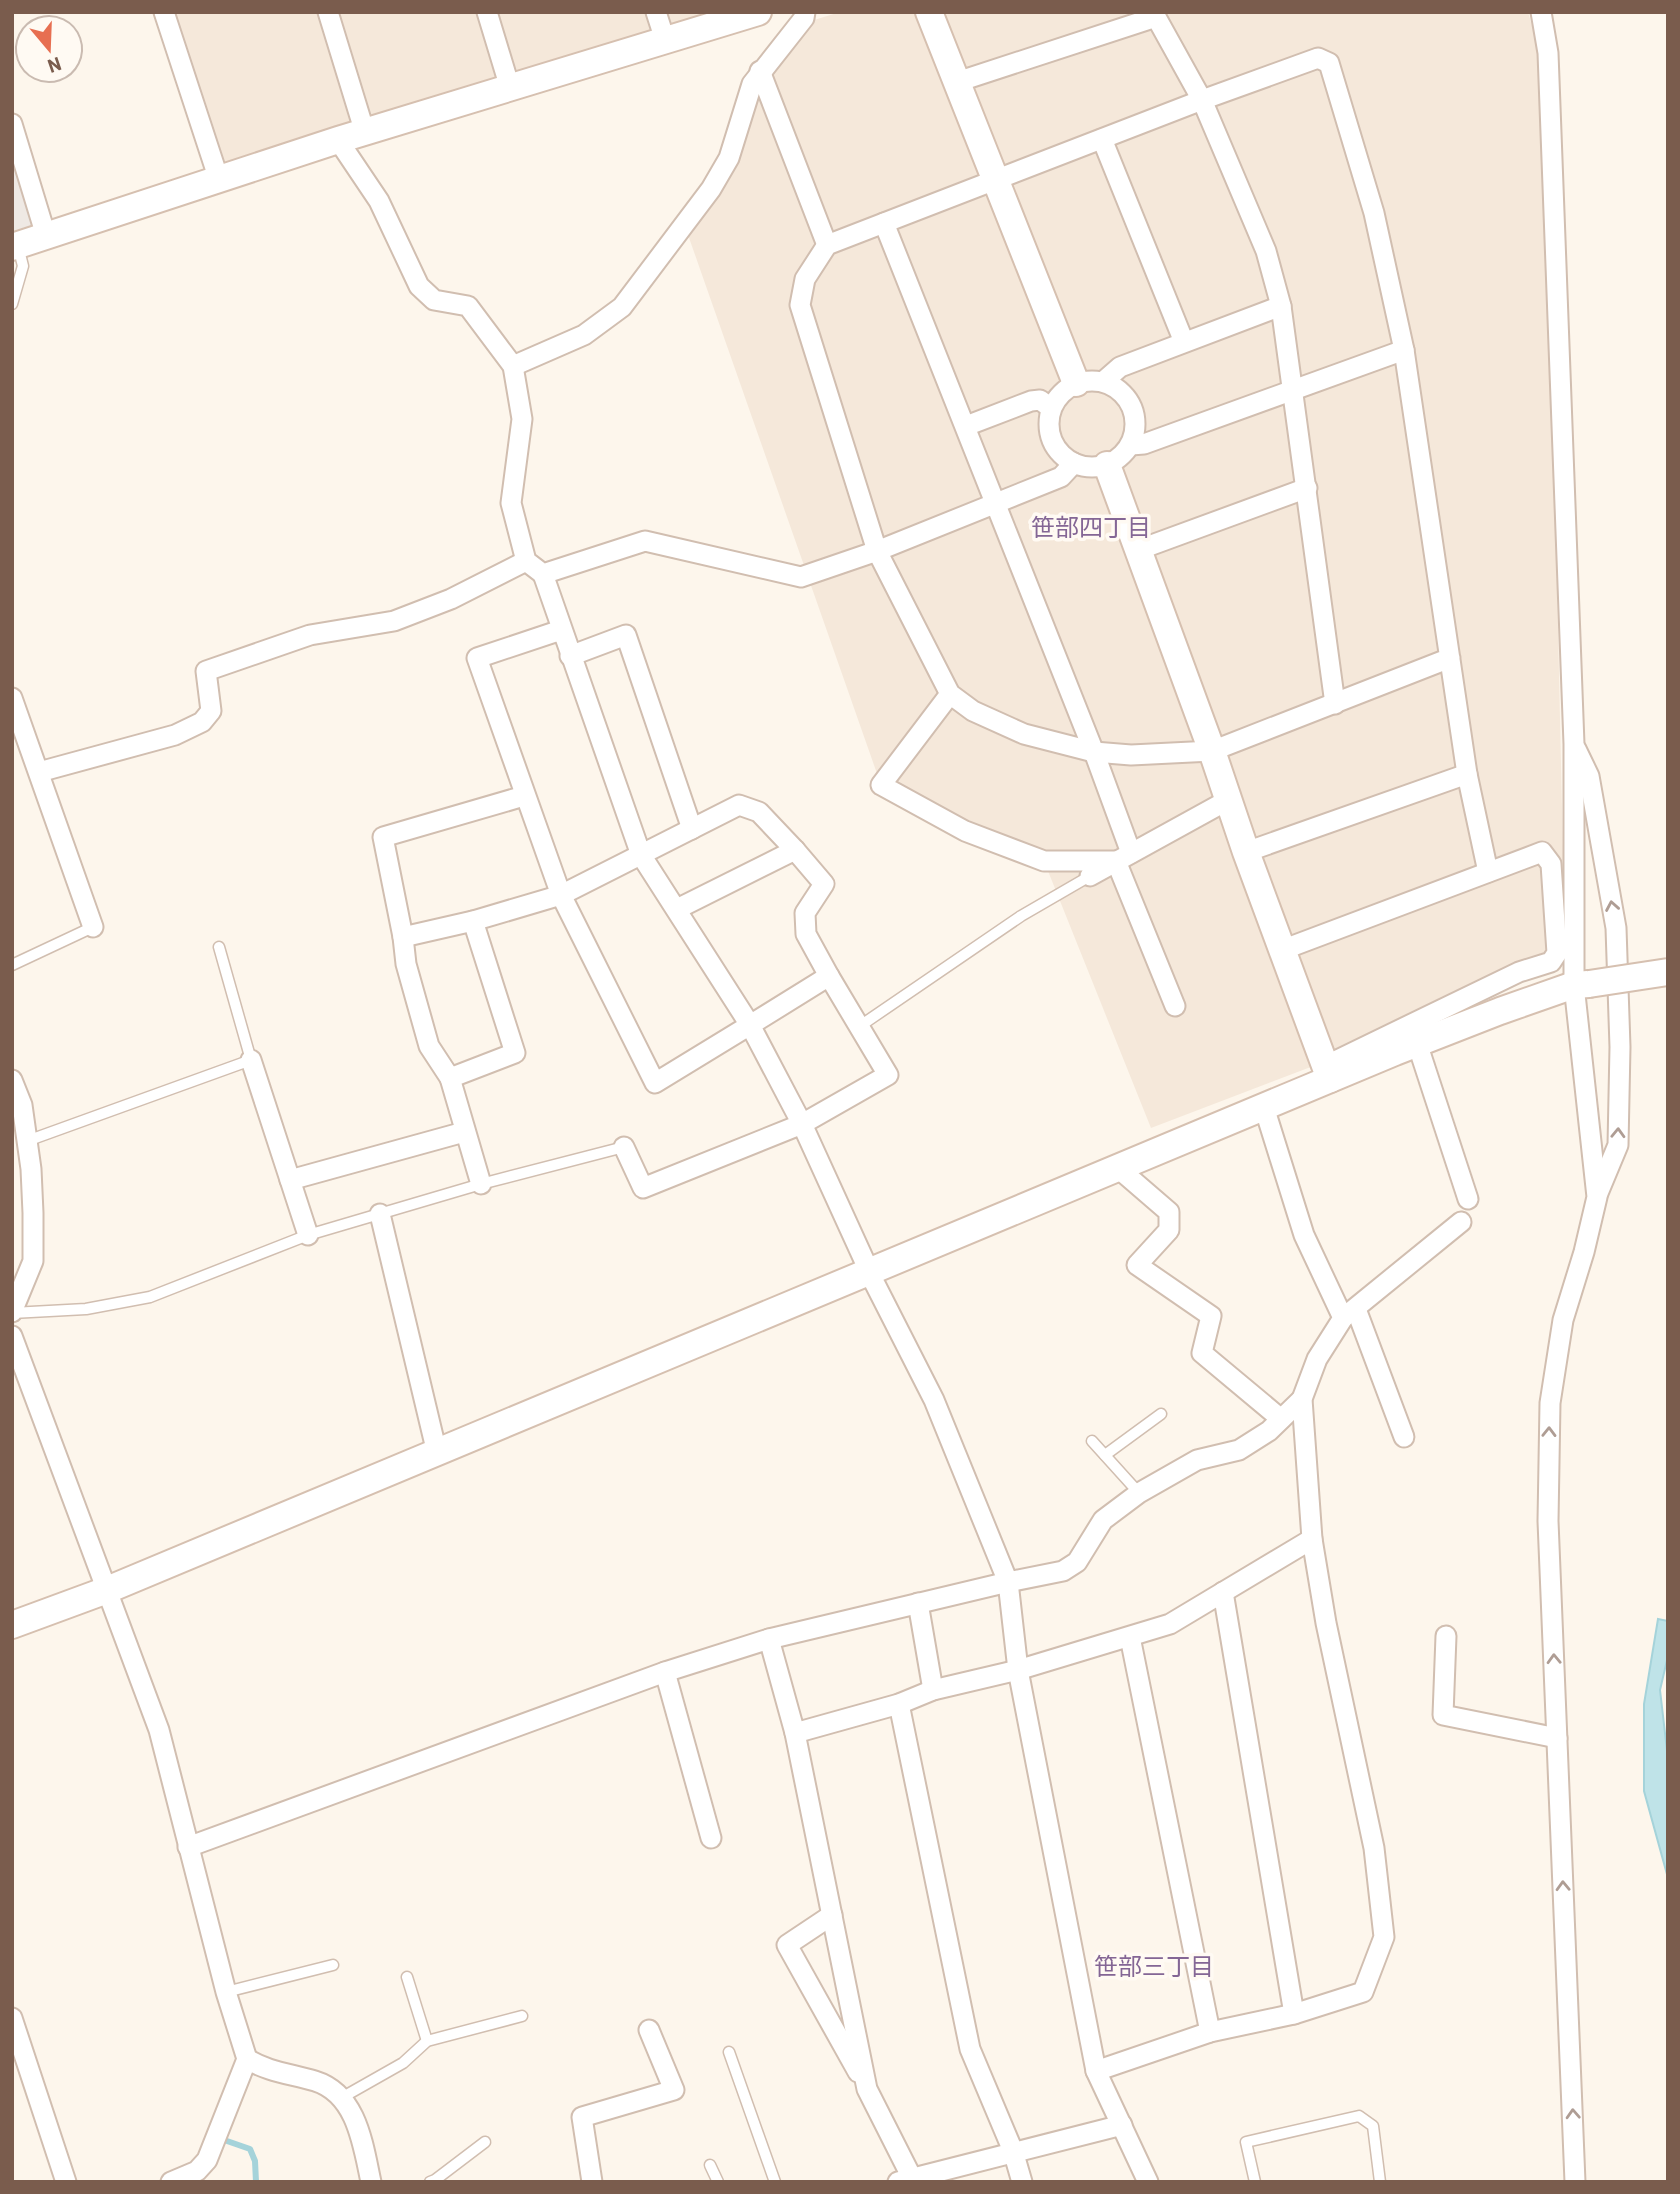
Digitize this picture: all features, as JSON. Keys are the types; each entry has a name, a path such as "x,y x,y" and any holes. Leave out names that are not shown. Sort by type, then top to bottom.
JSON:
{"street":[{"path":"164,12 219,180"},
{"path":"328,12 366,133"},
{"path":"487,12 510,88"},
{"path":"656,12 665,40"},
{"path":"15,246 338,140 758,12"},
{"path":"513,366 584,335 622,307 711,189 729,158 752,84 804,18 805,12"},
{"path":"929,12 1076,383"},
{"path":"1541,12 1548,53 1582,984 1597,1197"},
{"path":"957,82 1156,17 1202,100 1266,251 1281,306 1335,704"},
{"path":"1450,658 1212,751 1131,755 1094,752 1024,734 973,711 950,694 877,551 800,305 805,279 827,246 1202,100 1318,58 1329,63 1374,213 1404,350 1450,658 1467,774 1488,872"},
{"path":"760,71 827,246"},
{"path":"12,124 46,236"},
{"path":"1102,139 1184,342"},
{"path":"338,140 379,201 419,286 434,300 468,306 513,366 522,419 511,503 526,561 543,574 641,855 750,1026 802,1124 934,1400 1008,1582 1018,1670 1096,2070 1148,2182"},
{"path":"884,223 1094,752 1124,857 1175,1006"},
{"path":"1104,381 1120,367 1281,306"},
{"path":"1131,444 1144,444 1404,350"},
{"path":"1104,381 1126,396 1136,424 1131,444 1116,460 1107,465 1096,467 1074,463 1063,456 1056,446 1049,421 1051,408 1057,397 1076,383 1104,381"},
{"path":"966,426 1031,401 1040,400 1051,408"},
{"path":"543,574 645,541 801,577 877,551 1061,477 1074,463"},
{"path":"1107,465 1327,1073"},
{"path":"1138,550 1307,488"},
{"path":"39,772 175,735 202,722 211,712 206,671 310,635 394,621 451,599 526,561"},
{"path":"561,630 477,658 561,895 655,1083 829,975"},
{"path":"570,656 626,635 692,829"},
{"path":"950,694 881,785 965,831 1044,861 1124,857"},
{"path":"12,698 93,927"},
{"path":"1574,744 1589,776 1616,928 1620,1047 1618,1145 1597,1197 1584,1252 1563,1320 1550,1403 1548,1521 1575,2182"},
{"path":"1246,852 1467,774"},
{"path":"481,1184 450,1078 429,1046 406,964 383,837 524,796"},
{"path":"1090,876 1228,800"},
{"path":"403,937 473,921 561,895 739,805 759,812 824,884 805,913 806,934 888,1075 802,1124 643,1188 624,1147"},
{"path":"677,909 795,850"},
{"path":"12,1625 107,1590 1264,1107 1519,972 1550,962 1557,953 1551,864 1542,852 1282,950"},
{"path":"450,1078 515,1053 473,921"},
{"path":"1327,1073 1417,1044 1582,984 1668,972"},
{"path":"1417,1044 1468,1199"},
{"path":"251,1060 308,1236"},
{"path":"12,1080 22,1105 31,1169 33,1261 12,1313"},
{"path":"1264,1107 1304,1235 1350,1314 1404,1437"},
{"path":"290,1180 464,1132"},
{"path":"1118,1168 1169,1212 1169,1230 1137,1265 1212,1316 1202,1353 1281,1419"},
{"path":"380,1214 437,1453"},
{"path":"188,1847 665,1672 769,1639 1063,1571 1077,1562 1103,1520 1139,1493 1196,1460 1239,1450 1269,1431 1301,1399 1317,1359 1350,1314 1461,1222"},
{"path":"12,1336 159,1730 226,1992 247,2059 207,2160 197,2171 171,2182"},
{"path":"1096,2070 1210,2032 1294,2014 1363,1992 1384,1937 1374,1848 1326,1623 1312,1539 1301,1399"},
{"path":"795,1733 899,1704 933,1690 1018,1670 1170,1624 1312,1539"},
{"path":"1223,1592 1294,2014"},
{"path":"918,1603 933,1690"},
{"path":"1446,1636 1443,1715 1557,1738"},
{"path":"1130,1637 1210,2032"},
{"path":"769,1639 795,1733 867,2088"},
{"path":"665,1672 710,1838"},
{"path":"899,1704 970,2049 1013,2151 1022,2182"},
{"path":"832,1915 787,1945 867,2088 908,2180 1122,2125"},
{"path":"12,2018 66,2182"},
{"path":"592,2182 582,2117 674,2090 649,2030"},
{"path":"247,2059 261,2068 319,2082 343,2097 360,2133 370,2182"}],"lane":[{"path":"12,304 23,266 15,246"},
{"path":"860,1026 1021,916 1090,876"},
{"path":"12,965 93,927"},
{"path":"27,1141 251,1060 219,947"},
{"path":"12,1313 86,1309 150,1297 308,1236 481,1184 624,1147"},
{"path":"1105,1455 1161,1414"},
{"path":"1092,1441 1139,1493"},
{"path":"226,1992 334,1965"},
{"path":"407,1978 427,2041"},
{"path":"343,2097 403,2063 427,2041 522,2016"},
{"path":"729,2052 775,2182"},
{"path":"1255,2182 1246,2142 1359,2116 1373,2126 1380,2182"},
{"path":"430,2182 485,2142"},
{"path":"710,2165 718,2182"}],"shaded area":[{"path":"172,12 720,12 221,165"},
{"path":"840,12 1528,12 1541,56 1553,400 1565,947 1527,976 1379,1041 1151,1128 1044,861 881,785 687,232 707,204 713,203 721,192 721,182 748,105 811,21"},
{"path":"12,147 37,224 12,231"}],"water":[{"path":"1658,1619 1668,1621 1668,1656 1660,1690 1668,1759 1668,1878 1644,1791 1644,1704"}],"waterway":[{"path":"227,2141 250,2149 255,2161 256,2182"}],"district":[{"name":"笹部四丁目","path":"1091,526"},
{"name":"笹部三丁目","path":"1154,1965"}]}
